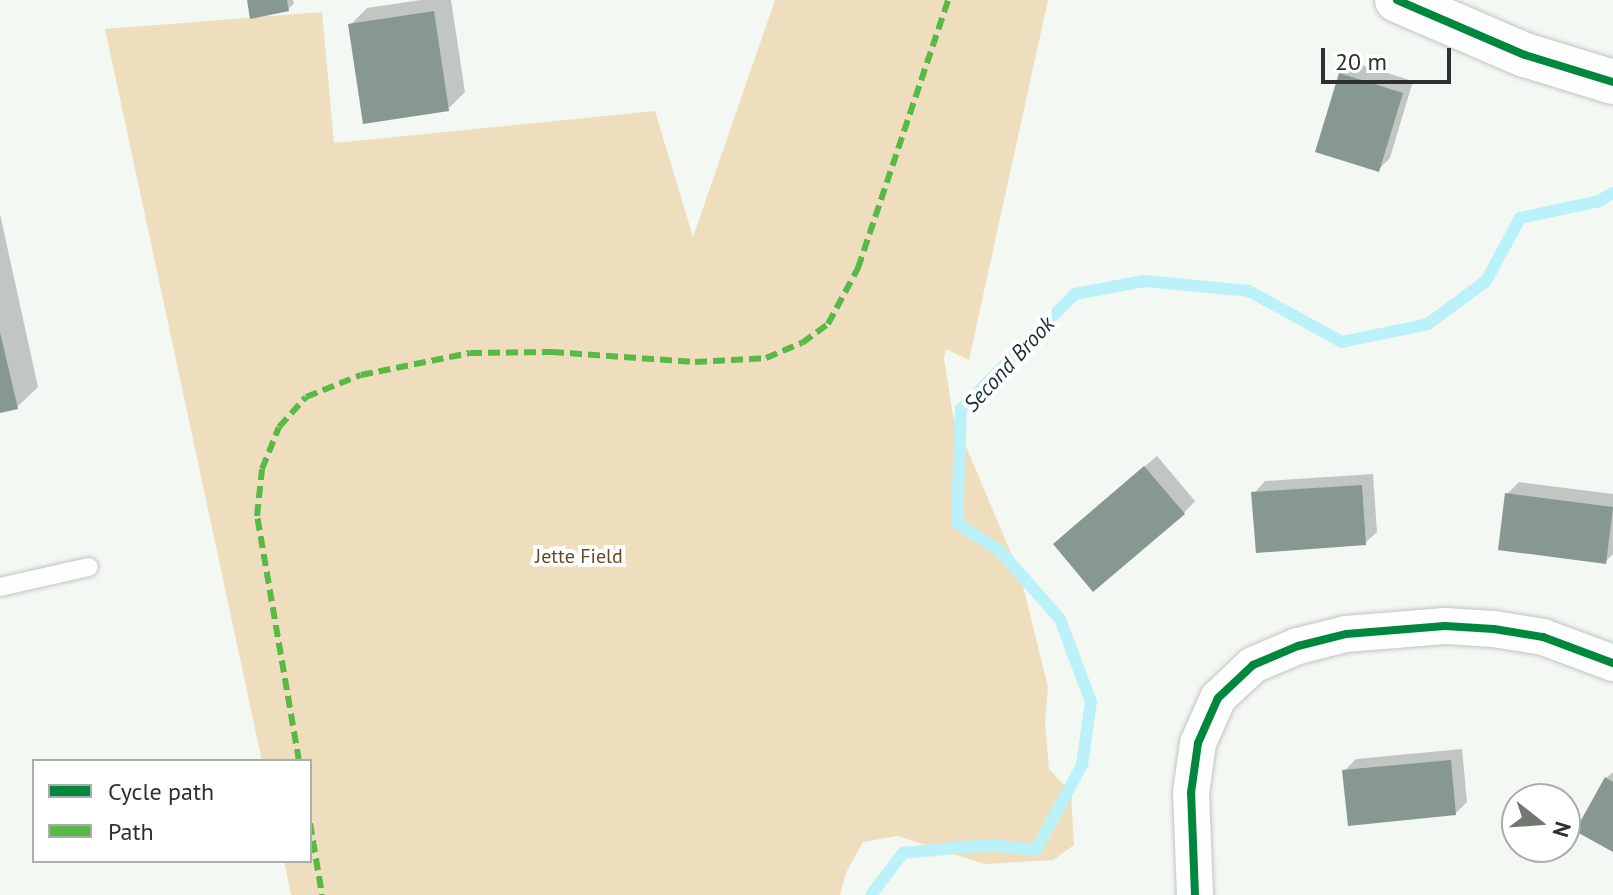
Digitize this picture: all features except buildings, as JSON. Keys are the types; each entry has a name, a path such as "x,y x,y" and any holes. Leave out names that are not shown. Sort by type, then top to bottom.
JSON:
{"street":[{"path":"1397,0 1525,55 1613,82"},
{"path":"1195,895 1191,793 1198,743 1218,698 1253,665 1298,646 1346,634 1395,627 1445,626 1494,629 1543,637 1613,663"}],"lane":[{"path":"0,587 89,567"}],"green space":[{"name":"Jette Field","path":"775,0 1048,0 969,360 946,349 944,358 953,416 1020,574 1048,687 1045,721 1049,769 1071,792 1074,845 1053,860 984,864 898,836 863,842 846,873 840,895 291,895 284,863 312,863 312,759 262,759 105,29 322,12 334,143 655,111 693,237"}],"waterway":[{"name":"Second Brook","path":"871,895 903,853 988,845 1036,850 1082,765 1091,702 1060,619 1000,551 957,523 961,409 1075,294 1144,281 1249,291 1342,342 1428,324 1486,281 1520,218 1599,201 1613,193"}],"marked path":[{"path":"299,759 257,516 262,469 279,427 306,397 361,375 470,353 552,352 695,362 766,358 802,343 828,324 858,268 948,0"},
{"path":"312,835 322,895"}],"cycle path":[{"path":"1397,0 1525,55 1613,82"},
{"path":"1195,895 1191,793 1198,743 1218,698 1253,665 1298,646 1346,634 1445,626 1494,629 1543,637 1613,663"}]}
